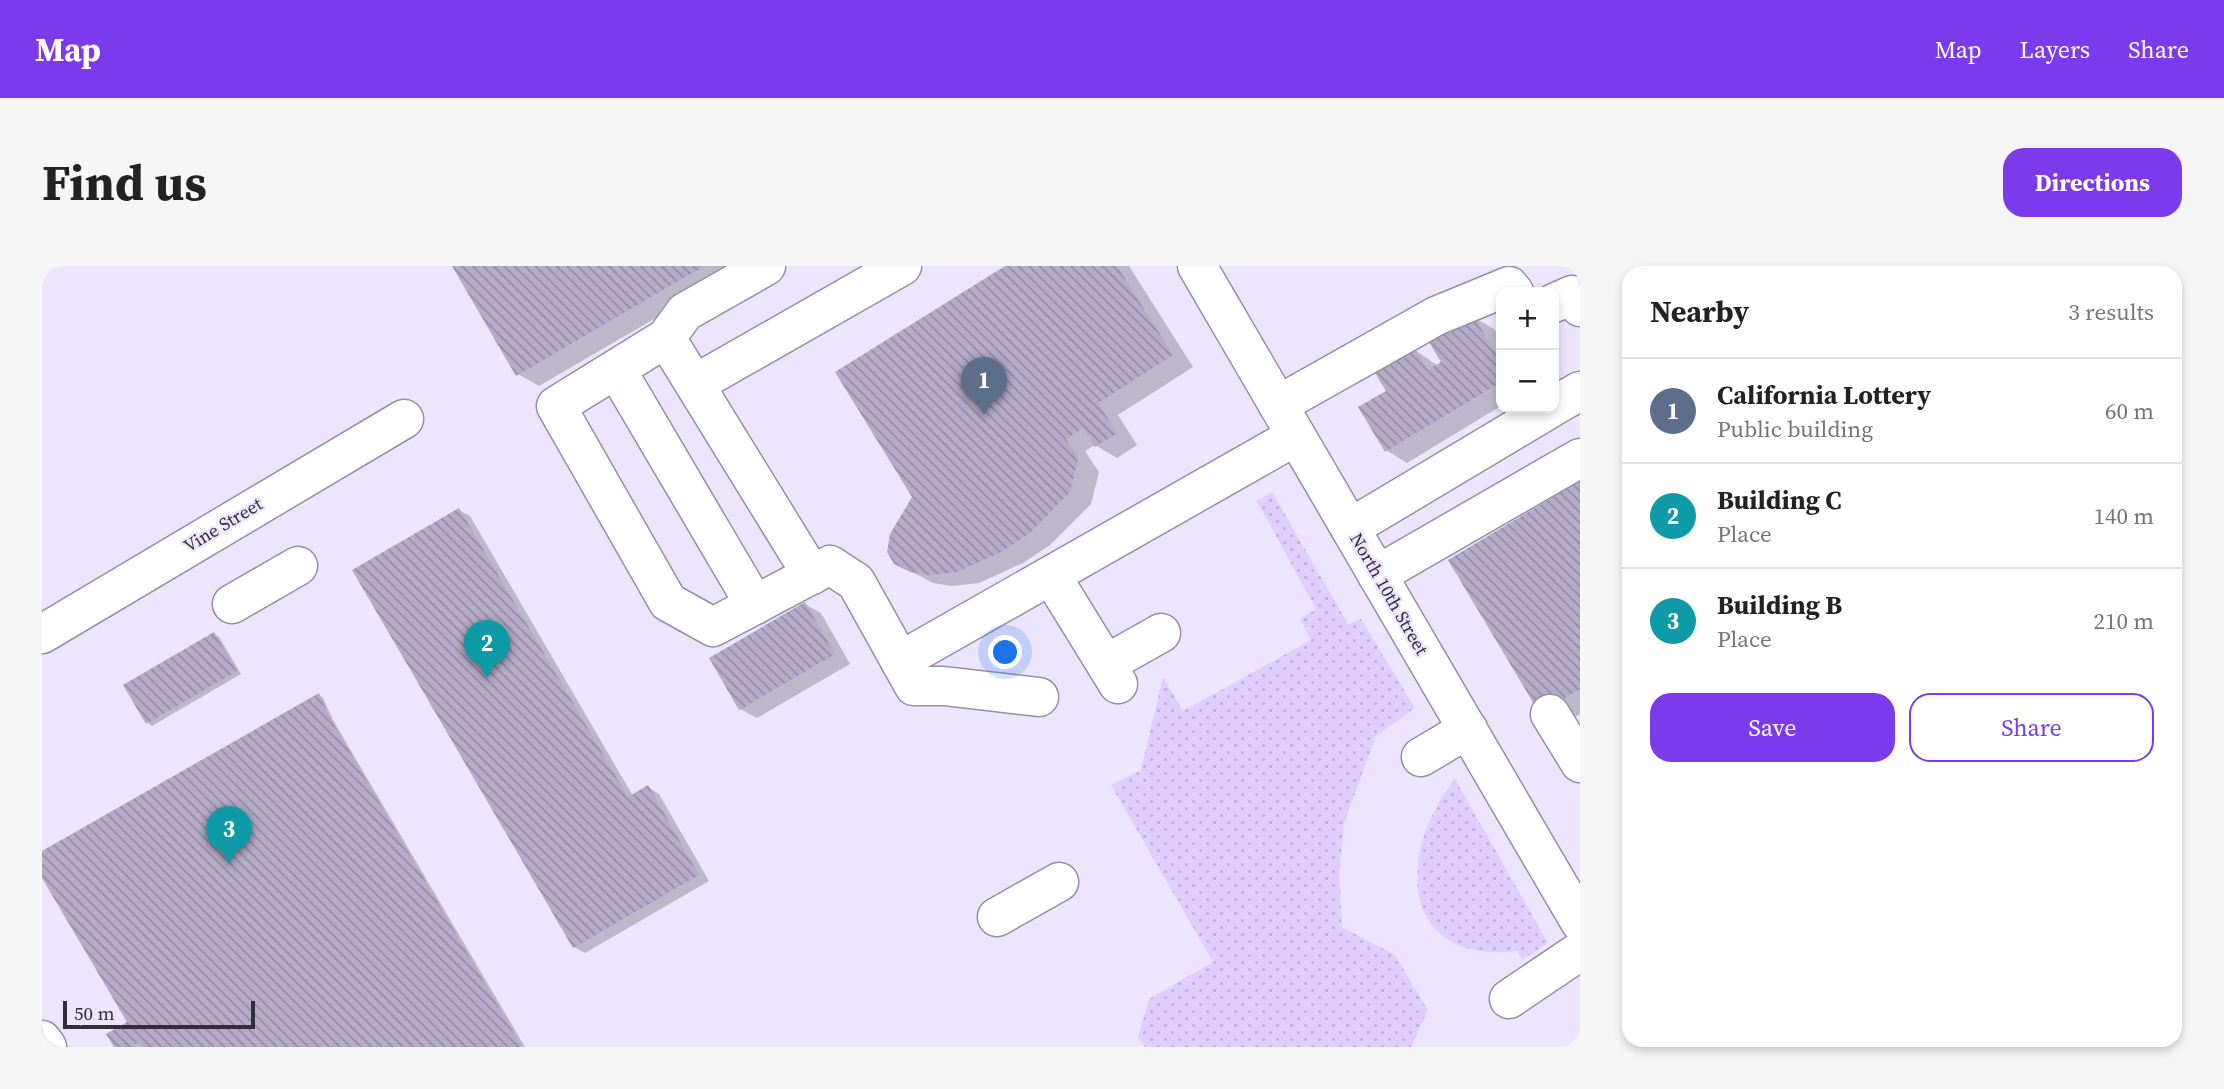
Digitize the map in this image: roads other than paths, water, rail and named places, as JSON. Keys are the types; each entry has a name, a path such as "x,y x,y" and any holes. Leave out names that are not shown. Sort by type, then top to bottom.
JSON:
{"street":[{"path":"766,266 685,312 666,338 556,406 667,602 713,627 830,565 856,582 914,685 1039,697"},
{"path":"695,384 902,266"},
{"name":"North 10th Street","path":"1197,266 1290,412 1350,528 1468,729 1567,871 1580,922"},
{"path":"1222,266 1290,412"},
{"path":"900,661 1052,577 1290,412 1436,316 1496,291"},
{"path":"1559,301 1572,295 1580,307"},
{"path":"666,338 812,575"},
{"path":"616,369 755,605"},
{"path":"1559,403 1580,391"},
{"path":"1350,528 1543,413"},
{"name":"Vine Street","path":"42,634 404,419"},
{"path":"1377,575 1580,458"},
{"path":"1424,484 1450,533"},
{"path":"232,604 298,566"},
{"path":"1052,577 1112,674 1161,633"},
{"path":"1550,714 1580,763"},
{"path":"1421,757 1468,729"},
{"path":"997,917 1059,882"},
{"path":"1509,999 1580,951"},
{"path":"42,1040 47,1047"}],"place":[{"name":"California Lottery","path":"984,415"},
{"name":"Building C","path":"487,678"},
{"name":"Building B","path":"229,864"}]}
